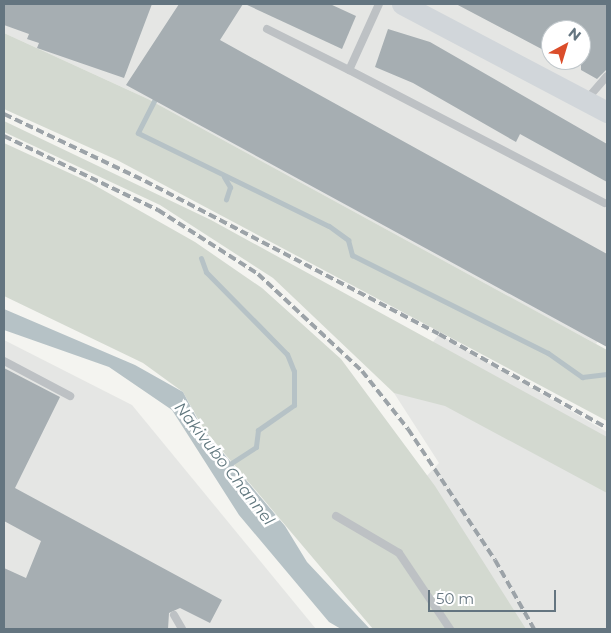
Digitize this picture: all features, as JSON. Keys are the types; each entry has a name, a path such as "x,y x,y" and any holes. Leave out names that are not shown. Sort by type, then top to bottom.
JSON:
{"main road":[{"path":"402,4 607,112"}],"lane":[{"path":"349,70 379,4"},
{"path":"267,29 604,202"},
{"path":"586,100 607,76"},
{"path":"4,361 70,396"},
{"path":"336,516 399,553 450,629"},
{"path":"174,615 182,629"}],"shaded area":[{"path":"4,4 607,4 607,341 600,338 596,344 148,99 4,33"},
{"path":"4,33 148,99 607,350 607,421 117,160 4,109"},
{"path":"4,121 211,220 607,437 607,493 445,406 394,393 273,278 160,205 4,132"},
{"path":"4,143 89,182 195,242 262,288 341,359 435,486 526,629 373,629 203,428 183,392 143,363 4,296"},
{"path":"439,334 607,432 607,629 393,629 423,480 439,463 394,393"},
{"path":"4,340 132,405 316,629 4,629"}],"water":[{"name":"Nakivubo Channel","path":"4,309 135,365 183,392 202,428 285,526 307,562 370,629 341,629 329,622 239,515 172,410 109,367 4,330"}],"building":[{"path":"4,4 152,4 124,78 37,48 39,43 27,39 29,34 4,25"},
{"path":"179,4 243,4 220,40 607,254 607,347 126,85"},
{"path":"245,4 330,4 356,16 342,49"},
{"path":"456,4 607,4 607,69 597,79 581,70 591,70 591,20 541,20 541,49"},
{"path":"388,29 430,42 607,144 607,182 520,134 516,142 413,83 375,67"},
{"path":"4,368 60,397 15,488 222,600 210,623 180,608 169,613 168,629 4,629 4,568 26,578 41,541 4,521"}],"waterway":[{"path":"155,99 138,133 329,226 348,240 352,255 548,353 582,377 607,374"},
{"path":"224,177 230,187 226,199"},
{"name":"Nakivubo Channel","path":"201,258 206,272 287,354 294,371 294,405 258,430 256,447 228,465"}],"railway":[{"path":"4,114 145,181 439,334 607,428"},
{"path":"4,136 158,210 258,274 362,371 408,429 495,560 534,629"}]}
